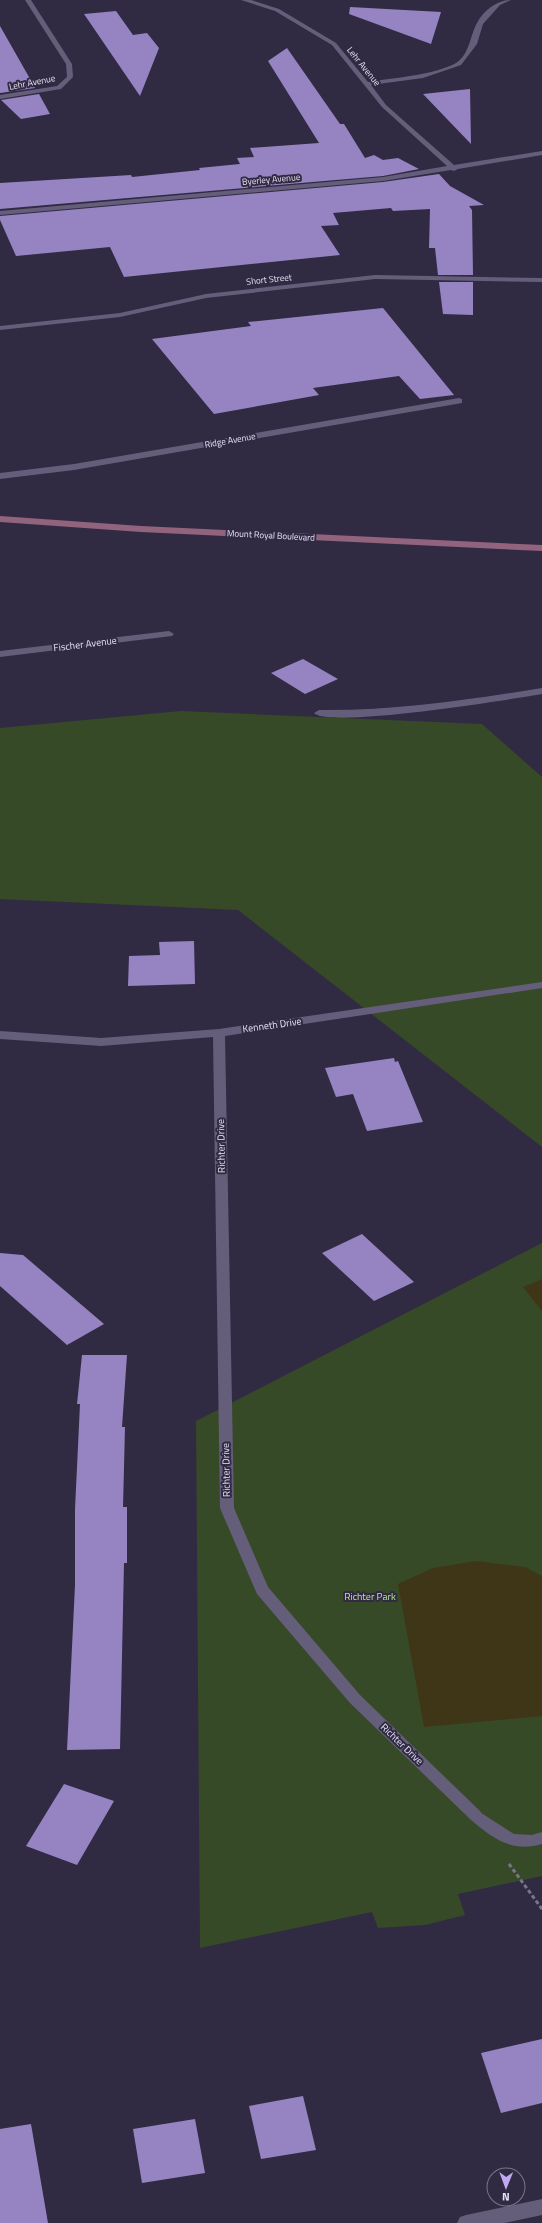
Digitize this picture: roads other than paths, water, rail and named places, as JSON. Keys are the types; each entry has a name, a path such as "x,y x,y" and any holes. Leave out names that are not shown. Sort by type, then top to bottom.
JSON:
{"main road":[{"name":"Mount Royal Boulevard","path":"0,519 141,529 542,548"}],"street":[{"name":"Lehr Avenue","path":"0,97 59,88 70,77 69,64 28,0"},
{"name":"Lehr Avenue","path":"244,0 277,10 334,44 384,106 454,168"},
{"path":"367,84 422,76 459,64 474,44 480,23 498,4 508,0"},
{"name":"Byerley Avenue","path":"0,213 383,179 542,153"},
{"name":"Short Street","path":"0,328 120,315 206,296 375,278 542,280"},
{"name":"Ridge Avenue","path":"0,476 74,467 459,401"},
{"name":"Fischer Avenue","path":"0,654 169,634"},
{"path":"319,713 377,714 423,709 542,690"},
{"name":"Kenneth Drive","path":"0,1035 102,1042 219,1033 542,985"},
{"name":"Richter Drive","path":"219,1033 226,1508 262,1590 355,1699 475,1815 501,1837 530,1843 542,1838"},
{"path":"466,2223 542,2208"}],"park label":[{"name":"Richter Park","path":"370,1596"}]}
